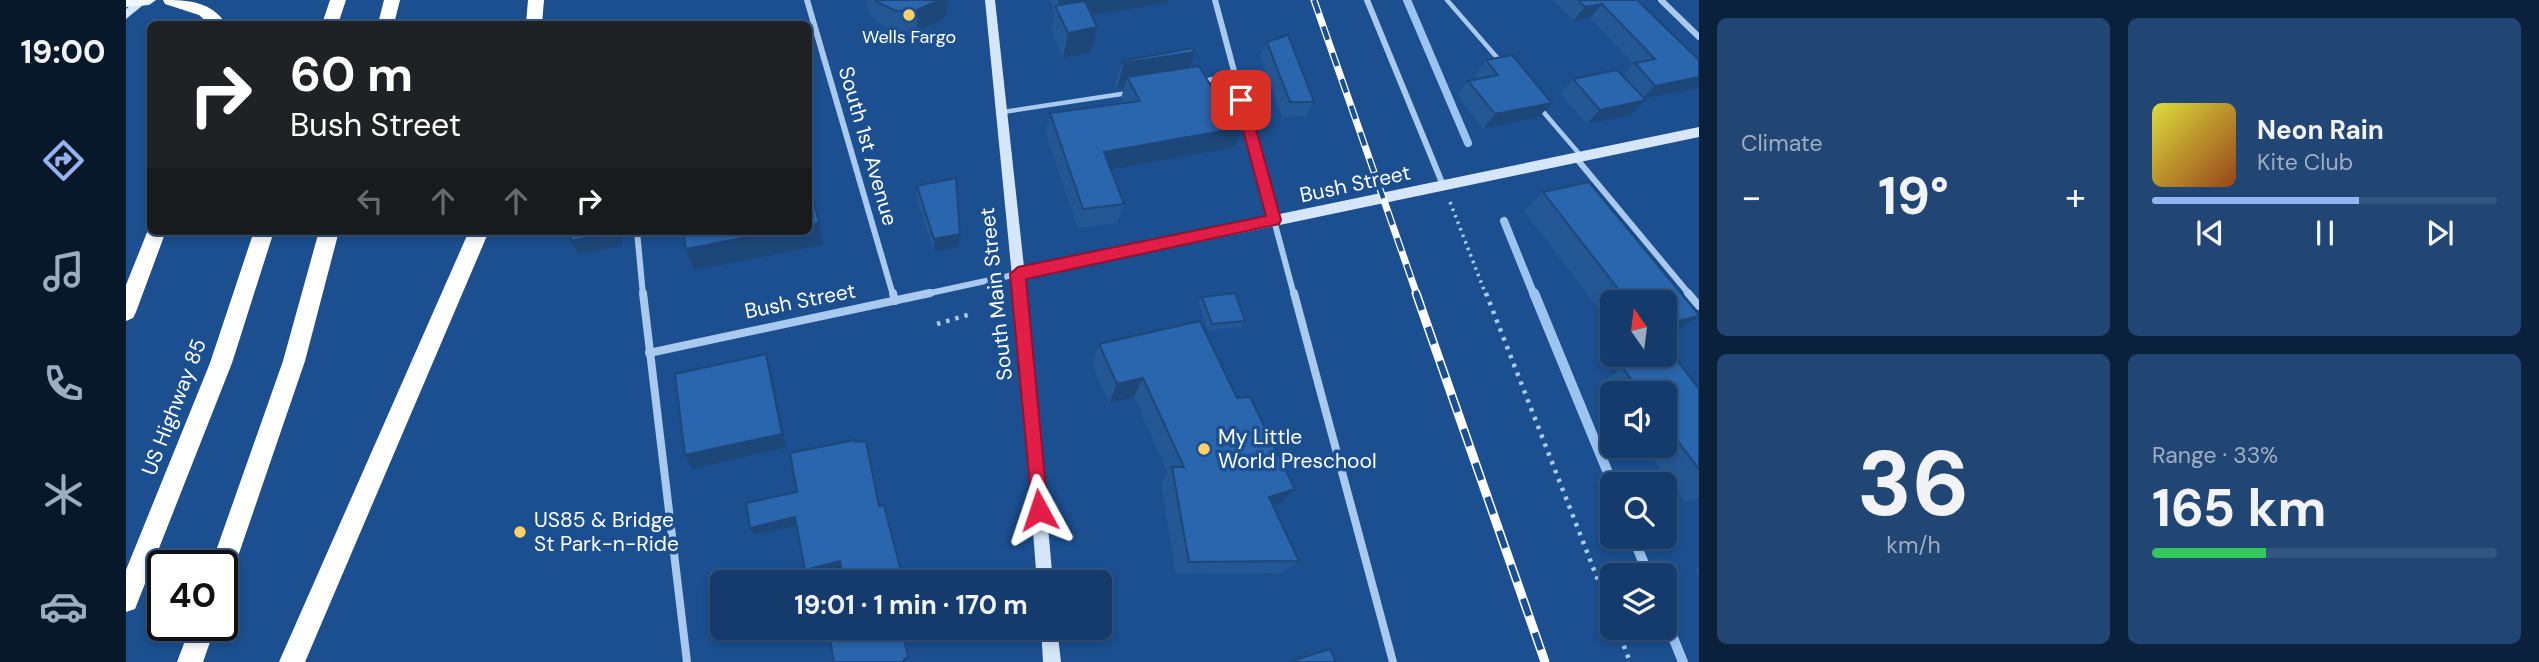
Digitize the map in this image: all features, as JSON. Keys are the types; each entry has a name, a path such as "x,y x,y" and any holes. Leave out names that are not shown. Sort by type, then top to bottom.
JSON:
{"highway":[{"path":"171,0 205,11 215,21"},
{"path":"331,21 338,0"},
{"path":"387,21 392,0"},
{"path":"534,21 536,0"},
{"path":"126,313 155,235"},
{"name":"US Highway 85","path":"126,600 221,363 263,235"},
{"path":"228,550 294,361 328,235"},
{"path":"292,662 477,235"},
{"path":"190,662 197,641"}],"main road":[{"path":"126,2 146,1"}],"street":[{"name":"South 1st Avenue","path":"807,0 895,301"},
{"name":"South Main Street","path":"990,0 1044,570"},
{"path":"1214,0 1393,662"},
{"path":"1367,0 1443,186"},
{"path":"1661,0 1699,37"},
{"path":"126,15 146,1"},
{"name":"Bush Street","path":"649,353 1699,132"},
{"path":"1579,157 1699,306"},
{"path":"637,235 687,662"},
{"path":"1050,640 1052,662"}],"lane":[{"path":"1447,0 1507,70"},
{"path":"1200,81 1235,75"},
{"path":"1000,113 1141,91"},
{"path":"1533,100 1579,157"}],"path":[{"path":"1443,186 1600,585"},
{"path":"937,324 971,314"},
{"path":"1622,640 1630,662"}],"building":[{"path":"875,0 940,0 917,10 896,11"},
{"path":"1578,0 1637,0 1699,60 1699,77 1655,86 1635,63 1655,59 1602,4 1585,7"},
{"path":"1085,1 1097,27 1068,33 1055,6"},
{"path":"1288,35 1314,102 1290,102 1267,42"},
{"path":"1193,48 1195,52 1124,63 1122,61"},
{"path":"1512,55 1552,103 1495,114 1468,81 1498,75 1486,60"},
{"path":"1199,66 1211,86 1220,84 1244,127 1104,152 1124,204 1083,209 1050,113 1140,101 1127,77"},
{"path":"1617,70 1646,100 1600,110 1573,79"},
{"path":"956,178 960,234 934,239 917,186"},
{"path":"1589,182 1699,316 1677,321 1677,290 1619,290 1543,192"},
{"path":"812,194 819,223 812,224"},
{"path":"571,235 601,235 571,241"},
{"path":"684,235 758,235 686,249"},
{"path":"1235,293 1245,321 1212,324 1202,297"},
{"name":"My Little World Preschool","path":"1200,321 1237,398 1250,397 1295,489 1269,497 1299,561 1189,562 1172,467 1184,467 1143,378 1117,384 1099,344"},
{"path":"766,354 782,434 685,455 675,374"},
{"path":"1677,360 1699,389 1699,469 1677,440 1677,381 1632,381 1623,368 1676,368"},
{"path":"855,440 866,441 879,506 884,505 901,570 842,570 840,561 805,570 795,517 750,528 746,503 797,492 790,453"},
{"path":"830,640 904,640 908,658 904,659 904,662 834,662"},
{"path":"1330,649 1336,662 1289,662"}],"waterway":[{"path":"1407,0 1468,143"},
{"path":"1504,221 1534,295"},
{"path":"1534,293 1608,472"},
{"path":"1638,549 1644,563"},
{"path":"1674,640 1683,662"}],"railway":[{"path":"1314,0 1417,295"},
{"path":"1416,293 1545,662"}],"place":[{"name":"Wells Fargo","path":"909,15"},
{"name":"My Little World Preschool","path":"1204,449"},
{"name":"US85 & Bridge St Park-n-Ride","path":"520,532"}],"route":[{"path":"1039,510 1018,274 1274,220 1241,100"}]}
